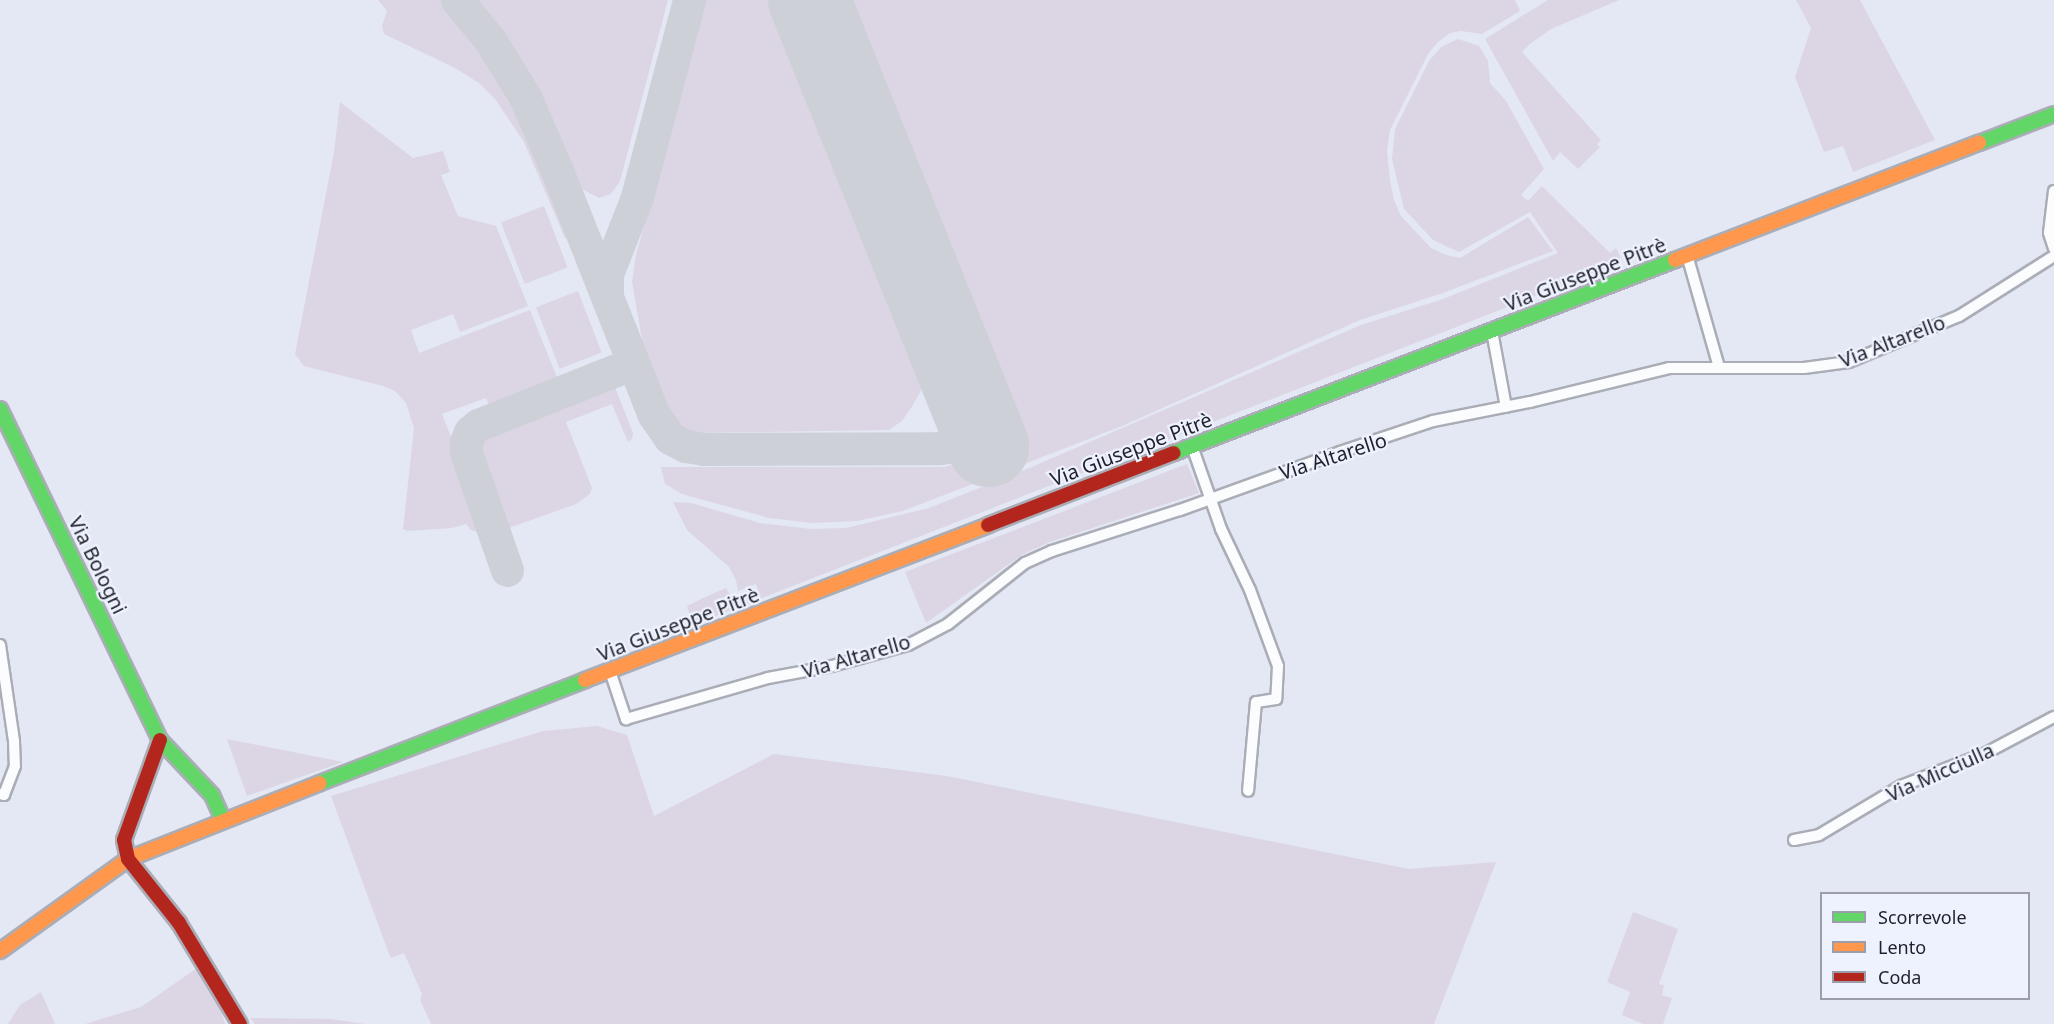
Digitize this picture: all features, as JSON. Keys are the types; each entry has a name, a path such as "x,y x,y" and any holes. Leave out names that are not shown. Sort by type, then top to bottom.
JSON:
{"street":[{"name":"Via Giuseppe Pitrè","path":"0,951 128,860 223,820 2054,114"},
{"path":"2054,191 2049,232 2054,248"},
{"path":"1688,255 1719,367"},
{"name":"Via Altarello","path":"610,671 626,719 768,678 832,666 908,645 948,624 1025,563 1052,551 1433,421 1506,407 1669,368 1804,368 1849,362 1959,316 2054,255"},
{"path":"1492,331 1506,407"},
{"name":"Via Bologni","path":"0,409 160,740 213,795 223,820"},
{"path":"1192,446 1221,529 1250,590 1278,666 1276,699 1256,702 1248,791"},
{"path":"0,645 14,741 15,766 4,795 0,794"},
{"name":"Via Micciulla","path":"1794,840 1819,835 1901,786 1984,754 2054,717"},
{"path":"160,740 124,840 128,860 179,923 240,1024"}],"shaded area":[{"path":"378,0 445,0 501,66 517,95 539,146 572,235 565,238 524,142 495,99 479,83 455,68 384,34 382,26 387,11"},
{"path":"474,0 668,0 620,181 611,194 599,198 580,188 545,108 522,65"},
{"path":"706,0 773,0 924,374 921,391 911,408 902,421 889,430 691,433 679,426 665,410 654,389 647,368 632,282 636,255"},
{"path":"849,0 1515,0 1520,11 1482,34 1461,31 1450,33 1428,54 1390,130 1387,151 1390,180 1394,200 1401,216 1431,248 1446,255 1460,258 1528,217 1553,251 1443,293 1360,320 1122,426 903,511 857,521 812,523 769,518 682,494 665,484 661,467 945,467 1025,436"},
{"path":"1548,0 1619,0 1551,29 1522,52 1601,140 1597,144 1600,147 1578,169 1560,152 1553,161 1485,39"},
{"path":"1796,0 1860,0 1935,140 1853,172 1843,146 1824,152 1795,77 1811,28"},
{"path":"1458,39 1479,46 1488,61 1490,83 1506,101 1544,169 1521,195 1528,201 1542,186 1610,253 1616,248 1620,256 1620,263 693,625 687,606 703,598 726,588 730,595 716,600 718,608 759,593 756,584 738,591 736,580 729,567 687,530 673,502 691,503 760,523 811,529 846,528 929,508 1034,466 1361,325 1443,299 1558,253 1530,212 1459,252 1433,240 1404,209 1392,159 1395,129 1429,61 1441,47"},
{"path":"340,102 413,158 443,151 450,172 441,175 458,216 496,226 528,306 460,332 453,314 411,330 419,353 530,310 560,385 492,413 486,398 442,414 485,524 485,532 482,534 471,530 466,524 452,528 407,531 403,529 414,428 406,403 395,391 383,386 304,366 295,354 334,152"},
{"path":"544,206 568,268 525,284 501,222"},
{"path":"578,291 602,353 560,369 536,307"},
{"path":"611,377 633,433 632,439 628,442 612,404 566,422 592,488 590,494 576,504 503,530 495,527 470,457 471,439 494,423"},
{"path":"1187,464 1199,493 1050,542 1023,554 926,623 905,572"},
{"path":"597,726 627,735 654,816 774,754 947,776 1409,869 1496,862 1434,1024 431,1024 420,1000 422,994 404,953 391,958 389,954 331,796 543,731"},
{"path":"227,739 343,762 247,796"},
{"path":"1633,912 1678,929 1659,984 1664,985 1662,995 1672,998 1663,1024 1643,1024 1622,1015 1630,992 1607,982"},
{"path":"197,968 219,1002 225,1024 85,1024 141,1007"},
{"path":"41,992 55,1024 8,1024 20,1005"},
{"path":"250,1018 331,1019 365,1024 255,1024"}],"taxiway":[{"path":"457,0 490,40 525,97 558,173 654,415 670,438 685,446 703,449 939,448 959,446 984,436"},
{"path":"607,295 607,274 637,197 689,0"},
{"path":"507,570 466,452 466,442 470,432 478,425 616,370"}],"runway":[{"path":"809,0 988,446"}],"traffic: fast":[{"path":"1979,143 2054,114"},
{"path":"1174,453 1675,260"},
{"path":"0,409 160,740 212,795 223,820"},
{"path":"320,783 585,680"}],"traffic: slow":[{"path":"1675,260 1979,143"},
{"path":"585,680 988,525"},
{"path":"0,951 128,859 320,783"}],"traffic: jam":[{"path":"988,525 1174,453"},
{"path":"160,740 124,840 128,859 179,923 240,1024"}]}
